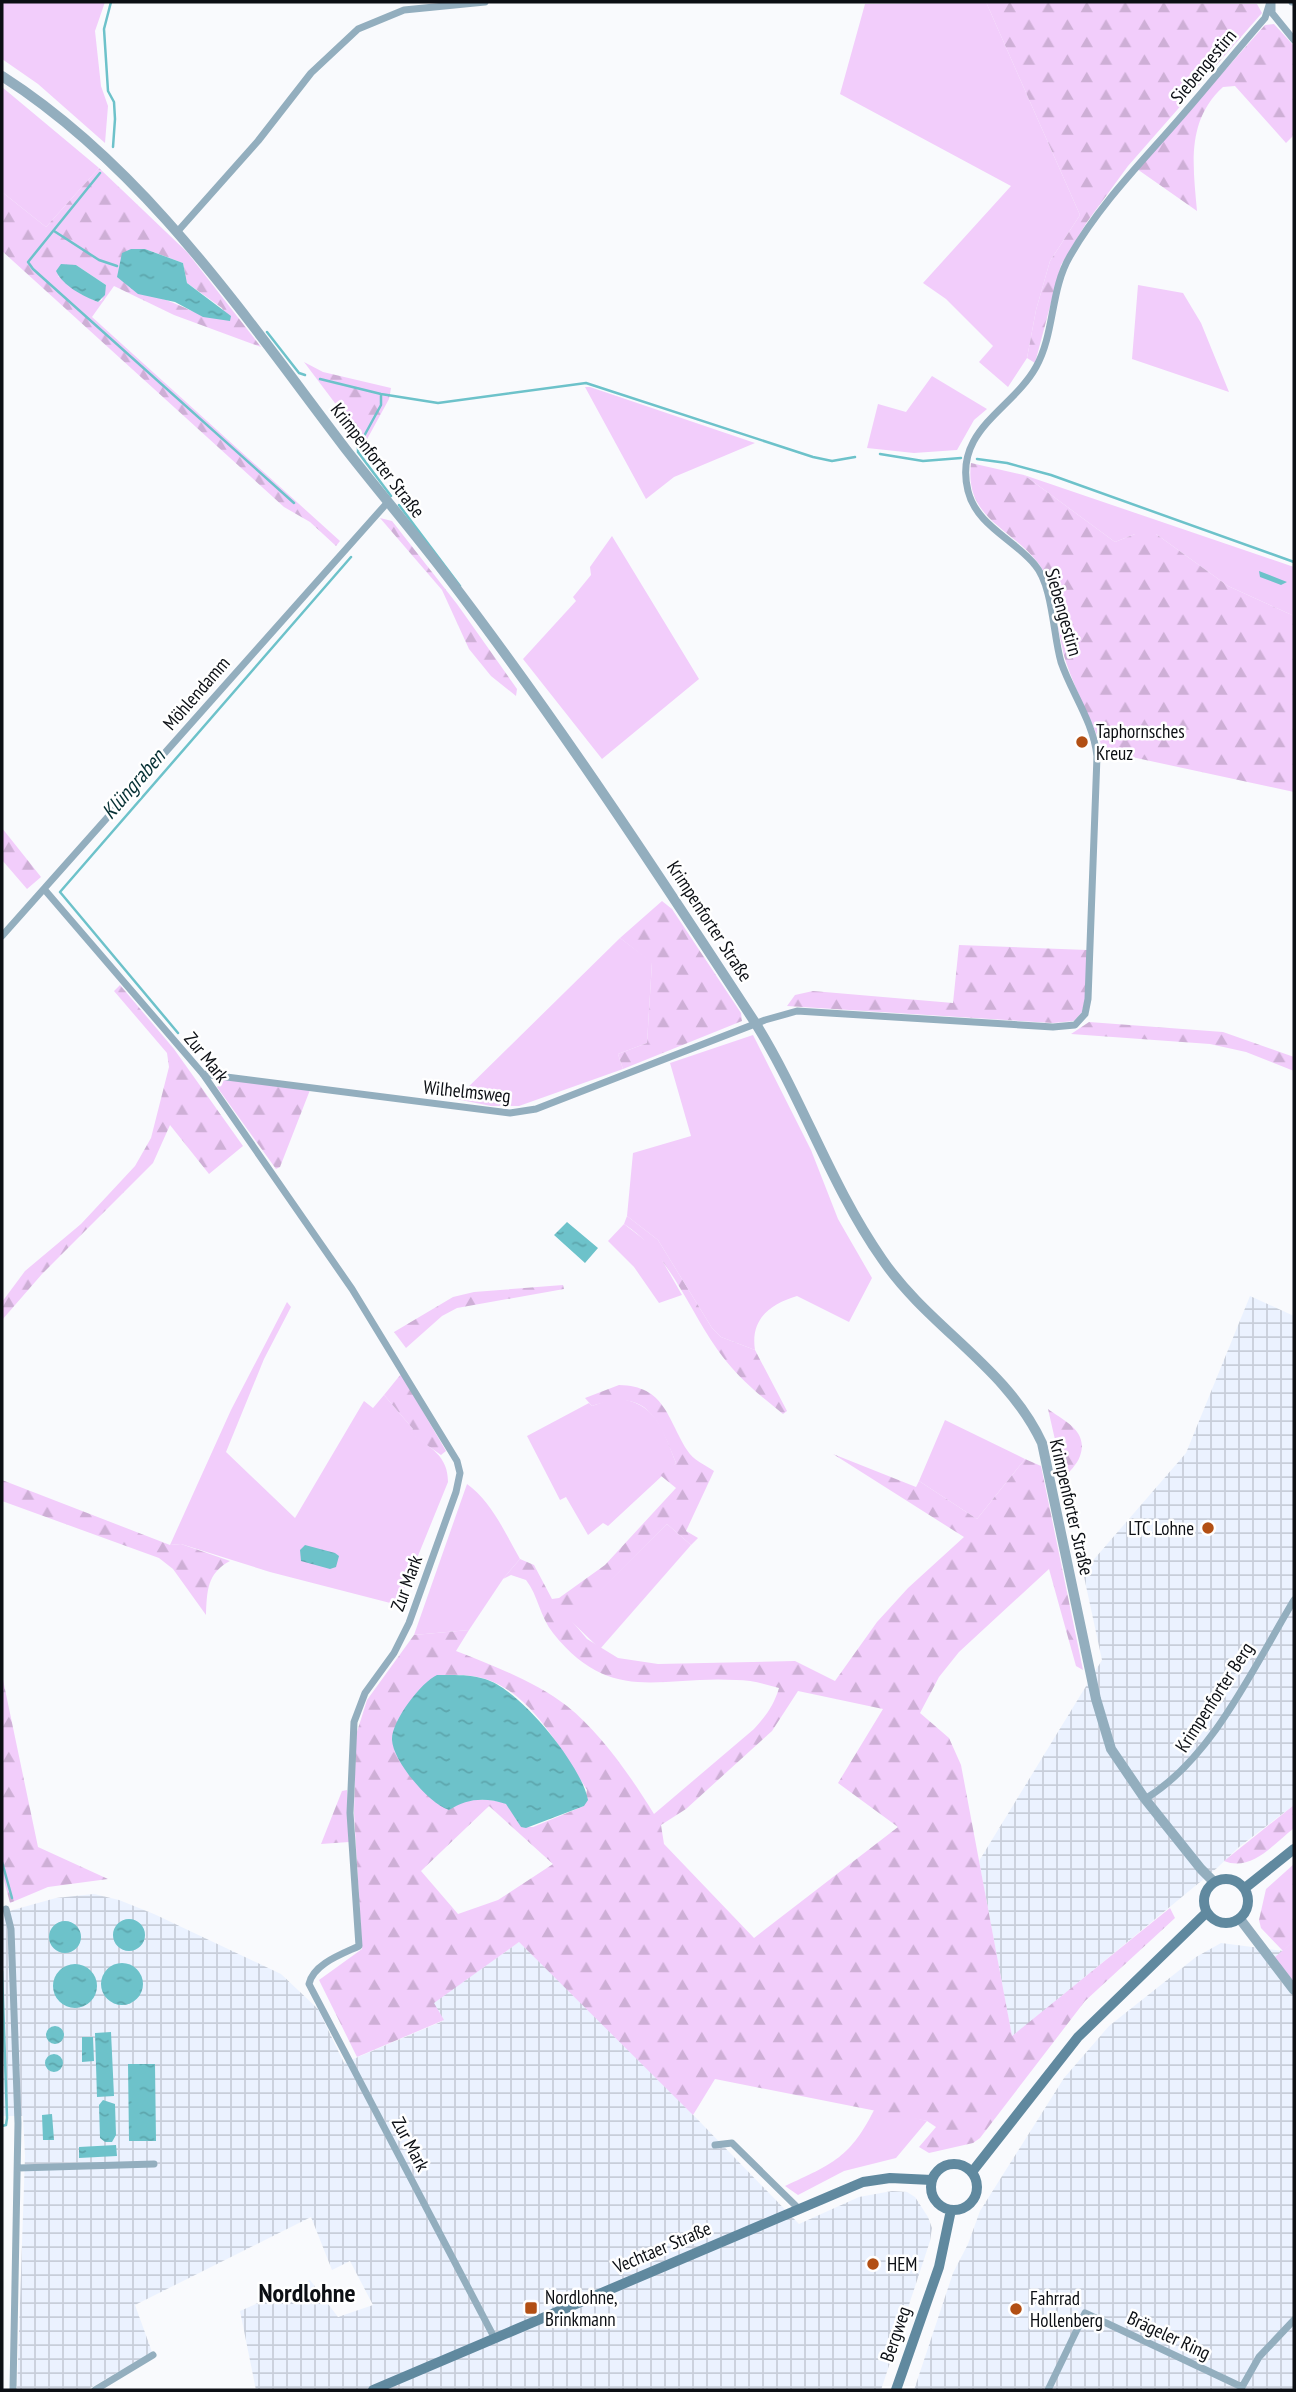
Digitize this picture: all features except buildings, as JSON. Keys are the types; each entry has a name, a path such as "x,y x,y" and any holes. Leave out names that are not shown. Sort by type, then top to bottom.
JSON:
{"main road":[{"path":"1245,1888 1294,1849"},
{"path":"1231,1879 1245,1888 1248,1903 1240,1919 1222,1923 1206,1913 1204,1896 1214,1882 1231,1879"},
{"path":"972,2172 1078,2037 1206,1913"},
{"path":"946,2165 960,2165 972,2172 977,2185 974,2198 964,2207 951,2210 934,2199 932,2180 946,2165"},
{"name":"Vechtaer Straße","path":"373,2390 863,2182 890,2178 932,2180"},
{"name":"Bergweg","path":"896,2390 939,2267 951,2210"}],"street":[{"path":"178,231 258,141 311,73 358,29 404,10 485,2"},
{"path":"1271,2 1272,13 1294,40"},
{"name":"Siebengestirn","path":"756,1024 797,1011 1063,1027 1076,1025 1085,1014 1091,949 1097,756 1094,736 1062,662 1044,584 1036,566 975,509 968,491 970,453 976,435 986,420 1022,386 1036,367 1065,267 1092,220 1132,168 1177,121 1265,18 1271,2"},
{"name":"Krimpenforter Straße","path":"2,76 82,139 178,231 387,503 447,576 596,782 756,1024 777,1059 851,1208 883,1261 915,1299 995,1374 1030,1418 1042,1443 1105,1731 1119,1764 1200,1869 1214,1882"},
{"name":"Möhlendamm","path":"2,936 387,503"},
{"name":"Zur Mark","path":"44,890 203,1074 390,1346 457,1461 460,1472 409,1623 394,1653 365,1693 354,1722 350,1813 359,1946 317,1970 309,1984 495,2339"},
{"name":"Wilhelmsweg","path":"203,1074 510,1113 536,1109 756,1024"},
{"name":"Krimpenforter Berg","path":"1145,1798 1190,1765 1207,1743 1294,1600"},
{"path":"6,1909 11,1929 18,2168 13,2390"},
{"path":"1240,1919 1294,1990"},
{"path":"715,2145 732,2143 798,2208"},
{"path":"18,2168 154,2164"},
{"name":"Brägeler Ring","path":"1048,2390 1085,2313 1242,2389 1259,2357 1294,2320"},
{"path":"95,2390 153,2355"}],"shaded area":[{"path":"1250,1296 1294,1316 1294,1805 1239,1847 1012,2037 979,1861 1102,1660 1083,1572 1186,1453"},
{"path":"94,1894 119,1900 154,1914 281,1974 318,2009 344,2063 443,2021 433,2003 519,1942 641,2061 799,2224 859,2197 892,2191 907,2192 915,2197 932,2228 930,2241 881,2390 256,2390 240,2311 310,2280 338,2317 373,2305 350,2261 332,2270 311,2217 135,2305 152,2352 87,2390 17,2390 25,2156 23,2116 2,2116 2,1913 56,1898"},
{"path":"1294,1941 1294,2390 914,2390 953,2273 968,2244 980,2211 1064,2078 1109,2026 1196,1957 1221,1943 1283,1951"}],"green space":[{"path":"2,2 105,2 95,31 101,86 108,106 105,143 38,84 2,59"},
{"path":"986,2 1080,215 1050,261 1036,310 1027,358 1008,387 979,362 993,346 946,299 923,283 1011,186 840,94 865,4"},
{"path":"986,2 1257,4 1262,13 1128,166 1087,222 1061,265 1035,363 1027,358 1036,310 1050,261 1080,215"},
{"path":"1274,24 1294,46 1294,135 1286,143 1235,86 1223,87 1211,100 1197,129 1194,177 1197,211 1137,169 1265,25"},
{"path":"2,87 99,168 46,227 2,192"},
{"path":"99,168 187,252 261,347 174,315 114,286 92,317 340,541 336,546 310,522 284,507 2,251 2,192 46,227","holes":["145,249 183,263 187,283 222,308 227,319 200,314 157,297","76,265 106,285 102,300 98,302 81,294 58,276"]},
{"path":"1138,285 1183,293 1201,323 1229,392 1132,359"},
{"path":"304,362 323,372 391,388 389,399 365,443"},
{"path":"932,376 987,409 974,420 957,450 914,453 867,448 878,404 906,412"},
{"path":"585,387 755,443 674,477 646,499"},
{"path":"971,463 1024,475 1115,542 1135,534 1156,534 1228,586 1294,616 1294,792 1104,751 1066,662 1053,598 1045,574 1028,551 982,510 971,482"},
{"path":"1024,475 1294,567 1294,616 1228,586 1156,534 1135,534 1115,542"},
{"path":"380,518 392,521 457,604 517,689 516,696 491,676 469,649 442,590"},
{"path":"612,536 699,679 602,759 523,659 576,601 573,597 591,575 590,567"},
{"path":"2,828 41,877 27,889 2,860"},
{"path":"662,901 672,909 741,1013 742,1021 623,1069 618,1054 647,1043 652,963 620,938"},
{"path":"620,938 652,962 647,1043 618,1054 623,1069 519,1106 491,1106 456,1099"},
{"path":"959,945 1087,950 1082,1012 1074,1021 1053,1023 787,1006 795,995 813,991 953,1003"},
{"path":"120,985 174,1049 243,1146 209,1174 170,1125 153,1163 42,1274 2,1320 2,1302 25,1271 81,1224 135,1166 151,1138 169,1067 167,1053 114,991"},
{"path":"1089,1022 1223,1032 1294,1057 1294,1071 1246,1052 1210,1044 1071,1034"},
{"path":"753,1035 811,1150 838,1219 872,1278 849,1322 797,1296 779,1303 759,1321 754,1339 755,1350 721,1337 712,1328 658,1240 627,1216 633,1153 691,1136 670,1063"},
{"path":"224,1079 310,1090 280,1167 276,1169 217,1087"},
{"path":"627,1216 658,1240 712,1328 721,1337 755,1350 787,1411 783,1414 765,1399 739,1376 724,1358 665,1265 653,1249 624,1224"},
{"path":"624,1224 655,1248 682,1295 659,1303 634,1267 608,1241"},
{"path":"563,1285 564,1289 457,1308 442,1316 406,1348 394,1332 453,1297 474,1292"},
{"path":"287,1302 291,1307 264,1359 226,1452 295,1518 364,1401 373,1408 384,1395 413,1429 411,1433 442,1459 448,1482 398,1605 270,1572 181,1544 170,1545 231,1410"},
{"path":"401,1374 446,1451 441,1455 410,1433 413,1429 384,1395"},
{"path":"619,1385 646,1391 663,1406 690,1454 714,1471 686,1531 698,1538 691,1545 667,1524 571,1620 587,1639 618,1658 658,1664 795,1661 835,1681 877,1622 908,1588 964,1537 833,1454 916,1487 919,1481 977,1519 1025,1459 1041,1466 1083,1670 1076,1666 1049,1569 959,1652 939,1677 920,1713 949,1738 961,1765 1012,2036 1170,1908 1175,1918 1085,2001 980,2138 973,2143 929,2153 919,2147 936,2127 927,2121 715,2079 693,2115 519,1942 434,2003 444,2020 357,2057 319,1980 362,1949 354,1813 356,1735 367,1700 414,1635 469,1630 456,1651 528,1682 567,1706 615,1756 654,1814 754,1729 769,1710 777,1694 779,1688 747,1681 638,1682 617,1679 574,1656 553,1633 526,1580 511,1575 503,1579 520,1559 534,1565 552,1599 559,1598 605,1565 676,1488 660,1475 676,1463 663,1432 648,1411 638,1404 626,1401 611,1401 592,1406 585,1398","holes":["437,1675 486,1679 518,1697 556,1742 587,1790 584,1806 533,1827 521,1827 507,1804 499,1802 470,1801 449,1809","798,1691 883,1709 838,1783 898,1827 754,1938 664,1844 661,1825 686,1809 772,1731","489,1806 553,1864 498,1900 458,1914 421,1871"]},
{"path":"615,1398 640,1405 656,1419 676,1463 608,1526 603,1523 588,1535 566,1497 560,1500 527,1436 589,1403 592,1406"},
{"path":"1048,1409 1068,1423 1081,1440 1079,1459 1064,1479"},
{"path":"945,1420 1025,1459 977,1519 919,1481"},
{"path":"2,1480 170,1545 181,1544 230,1561 213,1577 208,1591 206,1615 173,1569 159,1558 2,1501"},
{"path":"467,1484 491,1509 520,1559 503,1579 469,1630 414,1635"},
{"path":"667,1524 691,1545 600,1649 570,1620"},
{"path":"2,1675 38,1847 108,1879 48,1887 10,1903 2,1873"},
{"path":"347,1790 349,1842 321,1844 342,1791"},
{"path":"1294,1805 1294,1828 1262,1855 1244,1863 1224,1861"},
{"path":"1294,1864 1294,1941 1283,1951 1261,1928 1259,1920 1266,1889"},
{"path":"1294,1941 1294,1982 1275,1957"},
{"path":"875,2108 927,2121 896,2158 844,2171 798,2195 785,2186 839,2157 858,2138"}],"water":[{"path":"131,249 145,249 183,263 187,283 231,316 230,321 203,317 175,302 138,294 117,277 122,253"},
{"path":"61,264 76,265 106,285 105,295 98,302 74,290 56,271"},
{"path":"1259,571 1287,582 1281,585 1260,577"},
{"path":"567,1222 598,1248 585,1263 554,1235"},
{"path":"305,1545 335,1553 339,1556 336,1567 330,1569 301,1561 300,1550"},
{"path":"437,1675 485,1679 515,1697 562,1749 583,1785 588,1800 584,1806 526,1828 521,1827 506,1804 477,1800 449,1810 422,1791 405,1770 394,1749 393,1732 408,1703"},
{"path":"129,1919 140,1924 145,1935 140,1946 129,1951 118,1946 113,1935 118,1924"},
{"path":"65,1921 76,1926 81,1937 76,1948 65,1953 54,1948 49,1937 54,1926"},
{"path":"122,1963 137,1969 143,1984 137,1999 122,2005 107,1999 101,1984 107,1969"},
{"path":"75,1964 90,1971 97,1986 90,2001 75,2008 60,2001 53,1986 60,1971"},
{"path":"51,2026 59,2026 64,2035 62,2042 51,2044 46,2039 46,2031"},
{"path":"111,2032 114,2096 97,2097 95,2033"},
{"path":"82,2037 93,2037 94,2061 82,2062"},
{"path":"54,2054 60,2057 63,2063 60,2069 54,2072 48,2069 45,2063 48,2057"},
{"path":"128,2064 155,2064 156,2141 129,2141"},
{"path":"103,2100 115,2104 116,2135 112,2142 105,2142 100,2138 99,2105"},
{"path":"52,2114 54,2140 43,2140 42,2115"},
{"path":"116,2145 117,2156 79,2158 79,2147"}],"waterway":[{"path":"111,2 104,29 108,91 114,102 113,147"},
{"path":"100,173 28,262 294,503"},
{"path":"54,231 99,260 117,266"},
{"path":"267,332 299,373 305,375"},
{"path":"320,379 381,394 438,403 586,383 813,457 832,461 855,457"},
{"path":"363,438 381,405 381,394"},
{"path":"358,447 358,452 391,496"},
{"path":"880,454 923,461 961,458"},
{"path":"977,459 1007,463 1051,475 1294,562"},
{"path":"399,505 460,586"},
{"name":"Klüngraben","path":"178,1033 60,892 351,557"},
{"path":"2,1862 12,1898"},
{"path":"2,1971 7,2118 6,2125 2,2126"}],"place":[{"name":"Taphornsches Kreuz","path":"1082,742"},
{"name":"LTC Lohne","path":"1208,1528"},
{"name":"HEM","path":"873,2264"},
{"name":"Nordlohne, Brinkmann","path":"531,2308"},
{"name":"Fahrrad Hollenberg","path":"1016,2309"}],"district":[{"name":"Nordlohne","path":"307,2292"}]}
